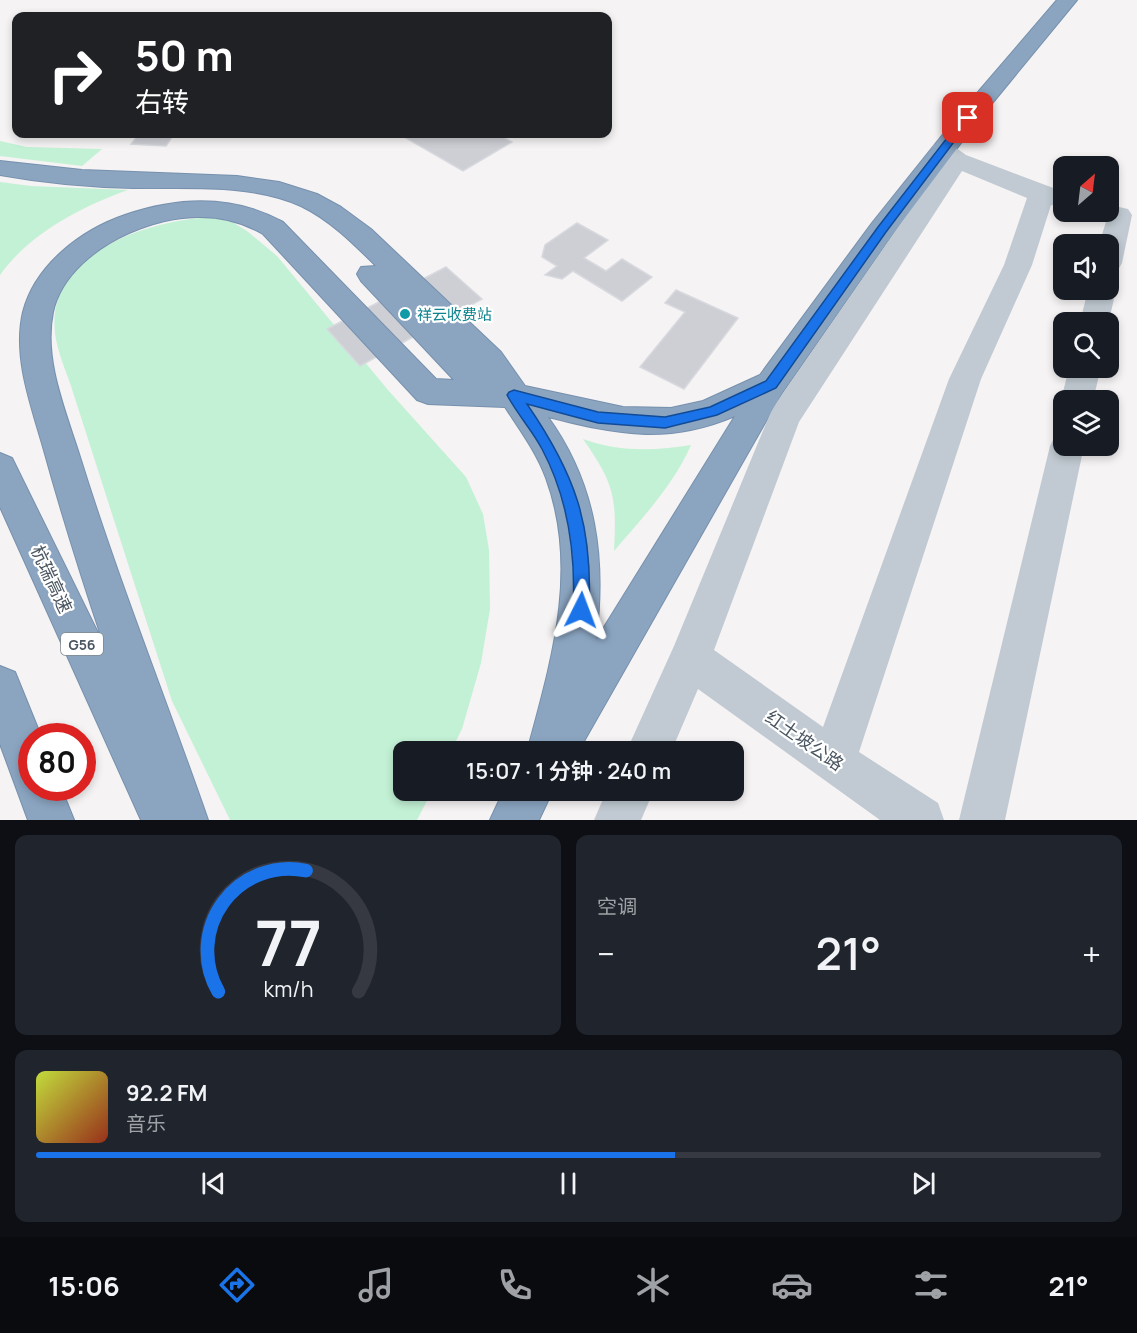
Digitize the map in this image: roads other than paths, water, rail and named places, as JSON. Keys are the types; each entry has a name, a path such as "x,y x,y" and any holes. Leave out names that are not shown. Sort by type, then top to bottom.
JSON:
{"highway":[{"path":"557,741 771,384 882,229 950,155 1032,39 1067,0"},
{"path":"0,168 88,178 224,182 264,187 335,205 370,220 389,234 428,391 514,395"},
{"path":"300,196 323,225 409,311 468,375 514,395 598,417 665,422 712,411 771,384"},
{"path":"185,820 154,725 83,530 42,384 36,333 38,314 46,291 73,258 97,239 146,216 183,210 226,211 258,218 409,311 510,348 514,395 548,446 564,478 576,518 583,567 579,625 553,741"},
{"name":"杭瑞高速","path":"0,468 165,820"},
{"path":"0,687 18,734"},
{"path":"43,801 51,820"},
{"path":"513,820 524,801"}],"street":[{"path":"653,741 690,658 784,418 950,155 1052,197 965,379 833,761"},
{"path":"1116,234 1121,215"},
{"path":"982,820 1065,456"},
{"name":"红土坡公路","path":"690,658 833,761 921,820"},
{"path":"617,820 626,801"}],"place":[{"name":"祥云收费站","path":"405,314"}]}
